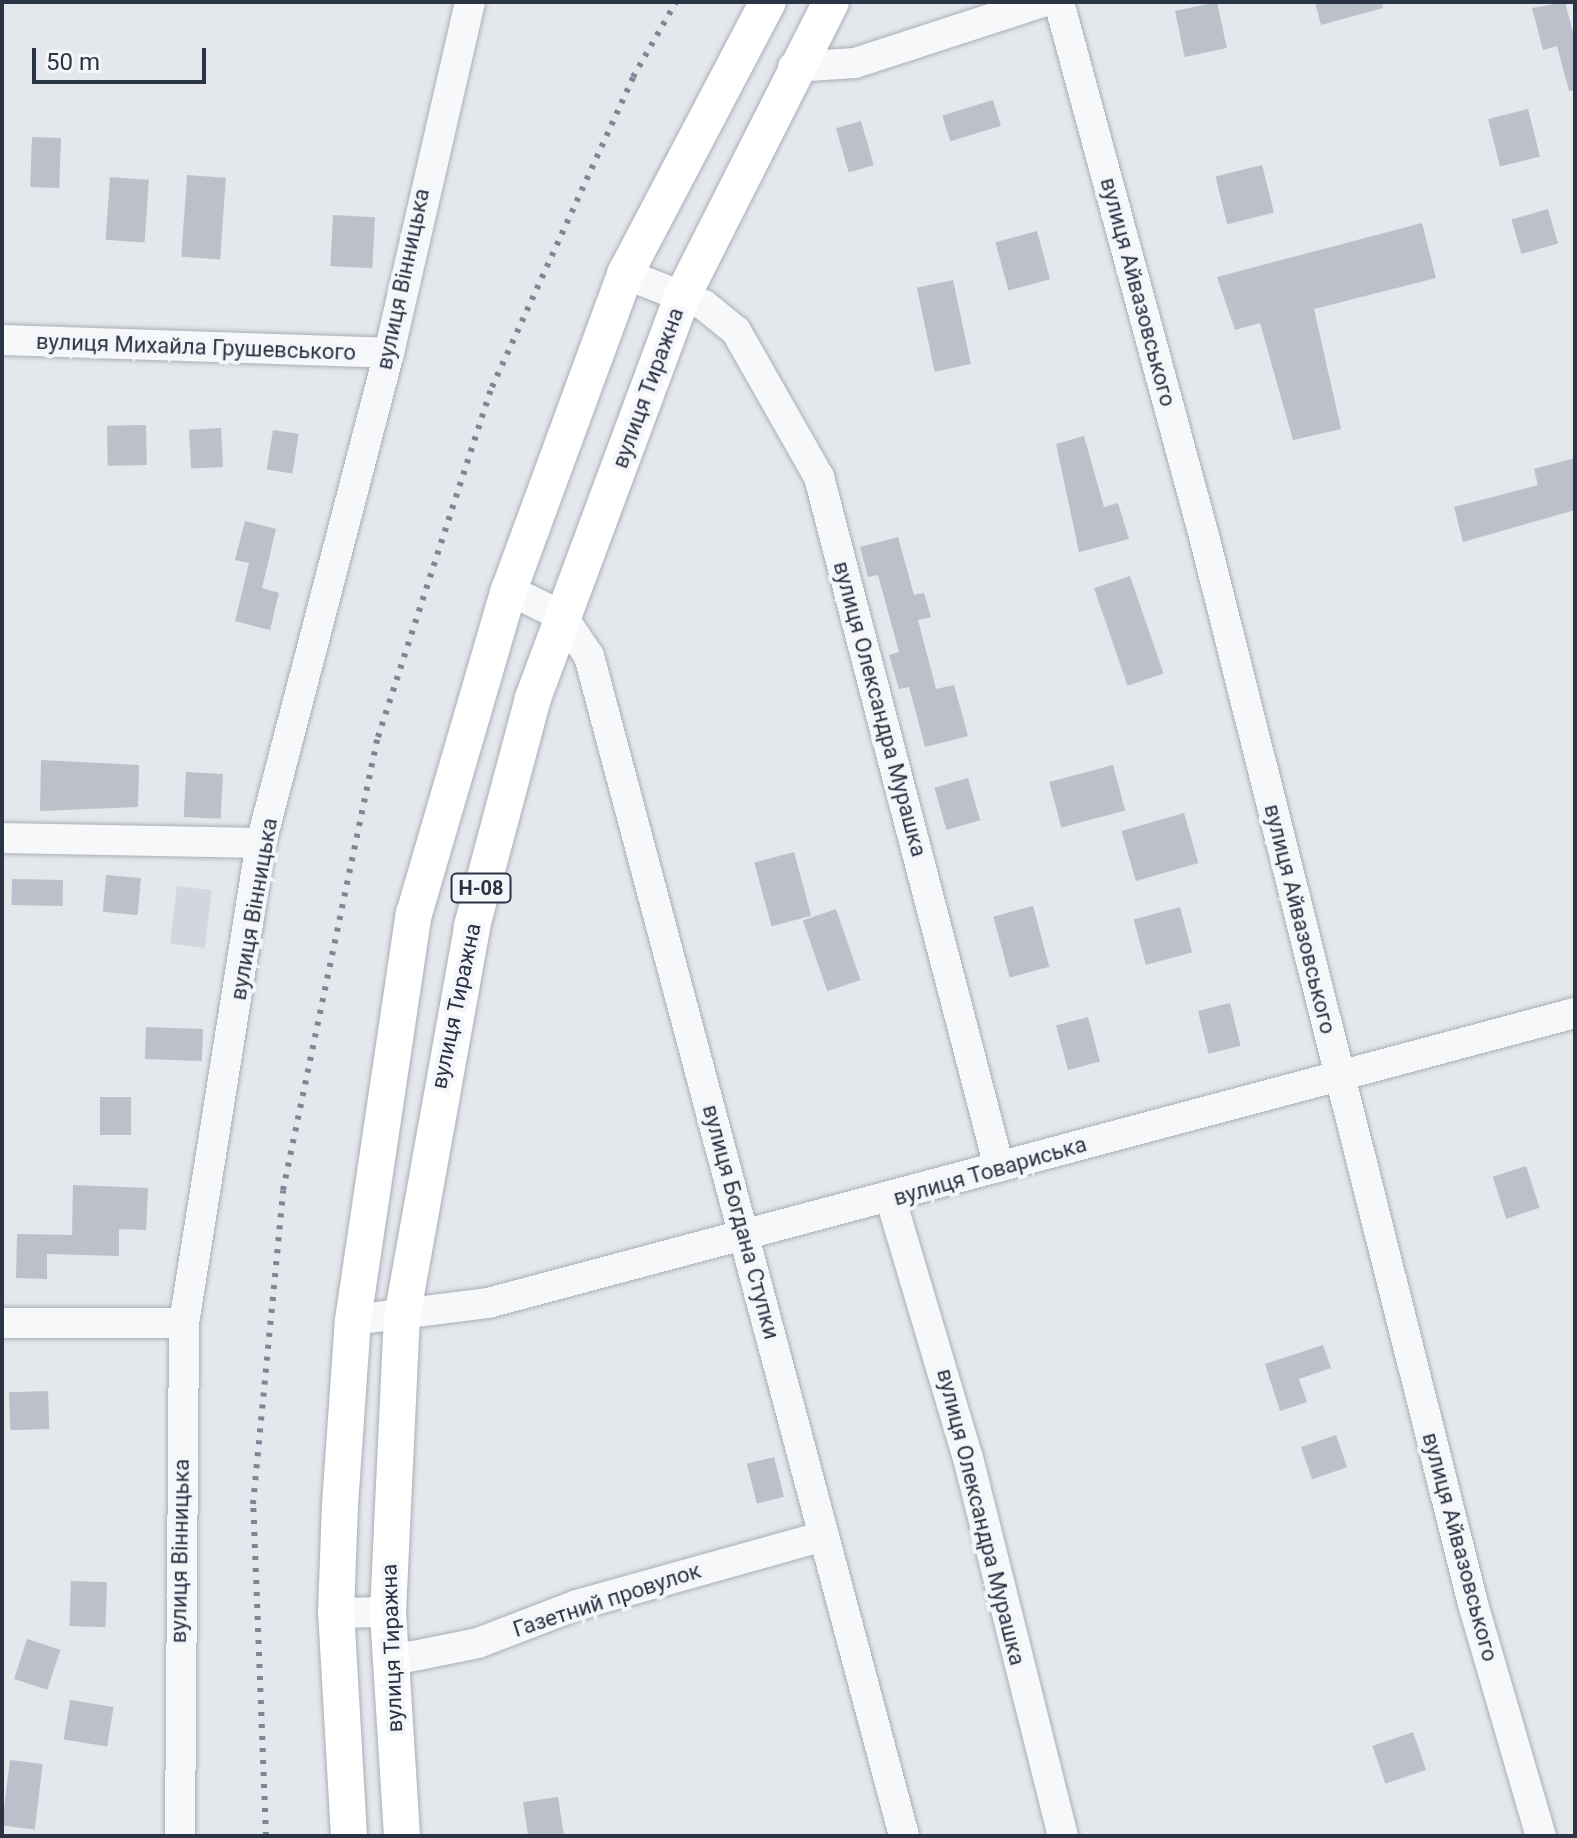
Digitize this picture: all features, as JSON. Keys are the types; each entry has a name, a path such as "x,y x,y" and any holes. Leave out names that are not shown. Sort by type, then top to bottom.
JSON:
{"main road":[{"name":"Н-08","path":"349,1836 336,1613 353,1320 414,914 509,590 625,274 768,2"},
{"name":"вулиця Тиражна","path":"402,1836 388,1612 402,1317 472,926 507,777 562,616 682,297 793,67 831,2"}],"street":[{"name":"вулиця Вінницька","path":"180,1836 184,1323 261,843 389,353 470,2"},
{"path":"793,67 855,63 1043,2"},
{"name":"вулиця Айвазовського","path":"1059,2 1340,1076 1473,1604 1541,1836"},
{"name":"вулиця Олександра Мурашка","path":"625,274 723,318 752,350 819,477 999,1167"},
{"name":"вулиця Михайла Грушевського","path":"2,340 389,353"},
{"path":"509,590 562,616"},
{"name":"вулиця Богдана Ступки","path":"562,616 589,656 610,722 824,1536 895,1834"},
{"path":"2,838 261,843"},
{"name":"вулиця Товариська","path":"353,1320 402,1317 488,1303 745,1234 891,1200 999,1167 1575,1013"},
{"name":"вулиця Олександра Мурашка","path":"891,1200 968,1458 1063,1836"},
{"path":"2,1323 184,1323"},
{"name":"Газетний провулок","path":"389,1661 478,1643 577,1605 824,1536"},
{"path":"336,1613 388,1612"}],"shaded area":[{"path":"177,886 212,890 205,948 170,944"}],"building":[{"path":"1217,2 1227,48 1185,57 1175,11"},
{"path":"1315,2 1382,2 1383,8 1321,25"},
{"path":"1565,2 1575,40 1575,90 1569,91 1557,46 1543,50 1532,8"},
{"path":"993,100 1001,126 950,141 942,115"},
{"path":"1528,109 1540,157 1500,166 1488,119"},
{"path":"861,121 874,165 849,172 836,128"},
{"path":"32,137 61,138 59,188 30,187"},
{"path":"1262,165 1274,213 1227,224 1215,177"},
{"path":"187,175 226,178 220,260 181,257"},
{"path":"110,177 149,180 145,243 106,240"},
{"path":"1548,209 1558,244 1521,254 1511,219"},
{"path":"333,215 375,217 372,268 330,266"},
{"path":"1422,223 1436,278 1314,309 1341,429 1293,440 1260,323 1235,330 1217,277"},
{"path":"1037,231 1050,279 1008,290 995,242"},
{"path":"953,280 971,364 935,372 917,288"},
{"path":"146,425 147,465 108,466 107,426"},
{"path":"221,428 223,467 191,469 189,430"},
{"path":"273,430 299,434 292,474 267,470"},
{"path":"1084,436 1104,507 1118,503 1129,539 1079,552 1056,444"},
{"path":"1575,458 1575,510 1463,542 1454,507 1538,485 1534,469"},
{"path":"245,521 276,529 262,588 279,593 270,630 235,621 249,563 235,560"},
{"path":"898,537 914,595 924,593 931,617 918,620 936,689 954,685 968,736 925,747 909,687 899,689 889,655 899,652 878,575 868,577 860,547"},
{"path":"1130,576 1164,673 1128,686 1094,588"},
{"path":"41,760 139,765 138,807 40,811"},
{"path":"1113,765 1125,810 1061,827 1049,782"},
{"path":"186,772 223,774 221,819 184,817"},
{"path":"968,778 980,820 946,830 934,788"},
{"path":"1184,813 1198,863 1136,881 1122,831"},
{"path":"794,852 811,916 771,926 754,863"},
{"path":"106,875 141,878 138,915 103,912"},
{"path":"12,879 63,880 63,906 12,905"},
{"path":"1033,906 1049,967 1010,977 993,917"},
{"path":"1180,907 1192,952 1146,965 1134,919"},
{"path":"836,909 860,980 827,991 803,920"},
{"path":"1230,1003 1241,1046 1209,1054 1198,1011"},
{"path":"1088,1017 1100,1061 1068,1070 1056,1026"},
{"path":"146,1027 203,1029 202,1061 145,1059"},
{"path":"100,1097 131,1097 131,1135 100,1135"},
{"path":"1526,1166 1540,1208 1506,1219 1493,1177"},
{"path":"73,1185 148,1188 146,1230 119,1229 119,1256 47,1254 47,1279 16,1278 17,1234 72,1235"},
{"path":"1323,1345 1331,1368 1299,1379 1307,1402 1280,1411 1265,1364"},
{"path":"48,1391 49,1429 10,1430 9,1392"},
{"path":"1336,1435 1347,1467 1312,1479 1301,1447"},
{"path":"774,1457 784,1497 757,1504 747,1464"},
{"path":"71,1581 107,1582 105,1627 69,1626"},
{"path":"27,1639 60,1650 47,1690 14,1679"},
{"path":"70,1700 113,1707 107,1746 64,1740"},
{"path":"1413,1732 1426,1770 1385,1784 1372,1746"},
{"path":"10,1760 43,1764 35,1830 2,1826"},
{"path":"558,1797 564,1836 528,1836 523,1802"}],"railway":[{"path":"266,1836 253,1504 283,1190 378,737 492,387 633,77 676,2"}]}
